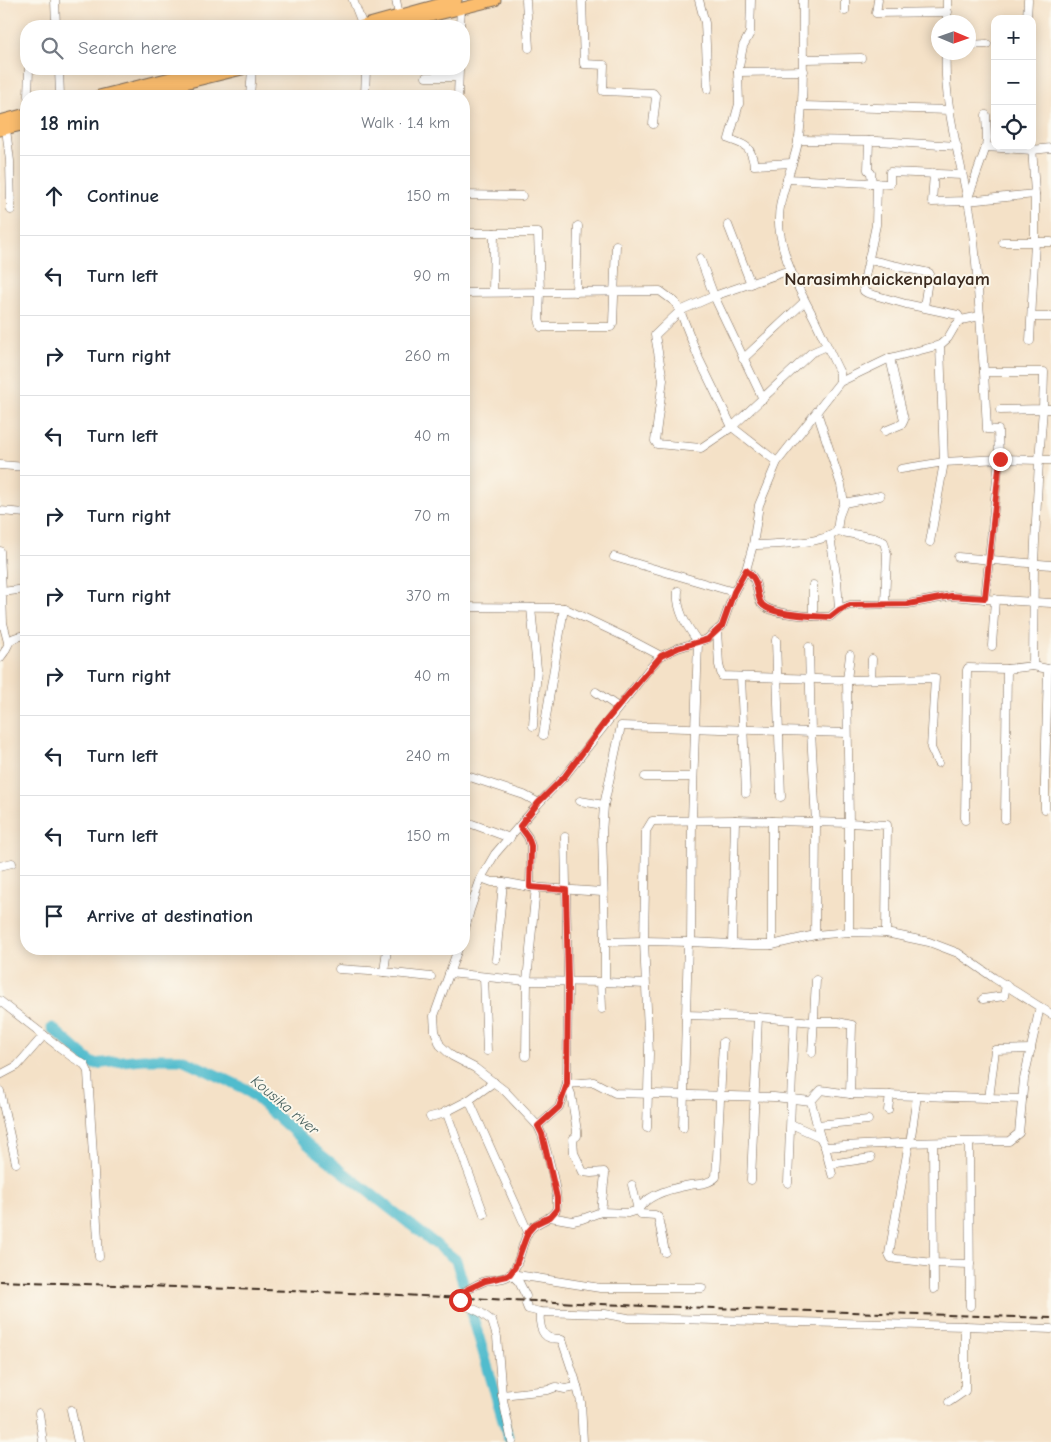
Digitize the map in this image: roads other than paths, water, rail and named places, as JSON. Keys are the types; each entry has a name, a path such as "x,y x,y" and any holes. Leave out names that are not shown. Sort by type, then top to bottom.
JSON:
{"highway":[{"path":"383,20 458,4 495,0"},
{"path":"409,20 458,4"},
{"path":"142,90 194,75"},
{"path":"2,127 20,117"},
{"path":"2,127 20,125"}],"street":[{"path":"55,0 56,20"},
{"path":"352,0 360,20"},
{"path":"396,0 399,15"},
{"path":"526,0 529,48"},
{"path":"582,0 584,64 604,65 603,91 653,93 656,97 653,124"},
{"path":"699,0 705,23 708,90"},
{"path":"751,0 750,33 743,46 738,72 739,104 729,139 746,145 752,154 754,164 792,164"},
{"path":"803,0 804,71 802,106 798,140 782,196 779,216 780,232 790,270 840,373 840,382"},
{"path":"845,0 845,11"},
{"path":"878,0 876,13 948,12"},
{"path":"947,0 948,15"},
{"path":"1027,15 1028,0"},
{"path":"458,4 459,20"},
{"path":"976,45 988,44"},
{"path":"804,59 861,58"},
{"path":"945,60 950,110 970,213 980,316 987,429 998,430 1000,459 985,598"},
{"path":"738,72 804,71"},
{"path":"28,90 29,75"},
{"path":"59,75 60,90"},
{"path":"250,90 252,75"},
{"path":"365,90 366,75"},
{"path":"426,77 442,75"},
{"path":"458,90 459,75"},
{"path":"802,106 950,110"},
{"path":"967,201 986,147 986,115"},
{"path":"2,127 10,161 11,210"},
{"path":"798,140 869,141 957,146"},
{"path":"869,141 868,170 875,183 876,225 866,269 864,291 888,300 958,315 961,320"},
{"path":"986,147 991,147"},
{"path":"1036,148 1051,148"},
{"path":"1030,341 1035,242 1032,150"},
{"path":"787,179 890,184 890,172 962,174"},
{"path":"934,173 932,202 967,201 1035,194"},
{"path":"470,195 522,196"},
{"path":"576,292 578,226"},
{"path":"728,226 751,284"},
{"path":"470,233 538,233 539,320 541,327 611,327 613,323 616,245"},
{"path":"493,292 494,233"},
{"path":"1002,242 1051,242"},
{"path":"700,258 714,296 762,399"},
{"path":"869,258 884,264 929,273 924,307"},
{"path":"790,270 714,296 680,311 655,335 663,380 655,441 657,444 701,448 732,427 810,353 826,346"},
{"path":"470,293 660,291 675,302 680,311 699,359 732,427 777,462"},
{"path":"743,359 804,302"},
{"path":"470,910 481,878 496,854 538,803 565,776 618,707 661,656 678,648 708,639 722,626 734,592 746,570 754,545 760,505 777,462 840,382 890,358 940,345 948,338 961,320 980,316"},
{"path":"1032,316 1051,317"},
{"path":"930,542 944,462 940,345"},
{"path":"885,431 902,424 904,420 890,358"},
{"path":"984,372 1048,372 1047,409 1039,460 1034,563 1033,666"},
{"path":"1000,410 1047,409"},
{"path":"754,545 792,543 830,537 837,531 838,516 844,503 841,485 816,412"},
{"path":"901,469 944,462 1000,459 1051,460"},
{"path":"0,465 20,467"},
{"path":"844,503 880,496"},
{"path":"0,511 20,513"},
{"path":"837,531 874,538 884,542 887,554 885,604"},
{"path":"830,537 837,580 839,610"},
{"path":"0,552 2,623 8,642"},
{"path":"614,557 734,592"},
{"path":"958,557 1051,565"},
{"path":"746,570 756,580 760,602 763,606 797,616 830,617 850,605 908,604 951,596 1051,603"},
{"path":"812,616 813,585"},
{"path":"2,592 20,590"},
{"path":"678,591 677,602 685,622 698,642 683,1128"},
{"path":"992,646 995,599"},
{"path":"470,607 564,608 661,656"},
{"path":"531,608 537,670 533,726"},
{"path":"543,735 564,608"},
{"path":"717,630 719,665 722,676 847,680 935,678 931,748 938,763"},
{"path":"0,658 8,642 13,638 20,637"},
{"path":"776,640 781,797"},
{"path":"810,647 809,679 816,822 815,935"},
{"path":"850,655 847,680 850,785 850,932"},
{"path":"871,679 872,659"},
{"path":"965,820 968,668 1007,669 1033,666 1050,668 1045,809"},
{"path":"1005,819 1007,669"},
{"path":"741,678 746,793"},
{"path":"596,692 618,707"},
{"path":"602,1009 605,942 602,892 602,834 604,805 621,726 848,733"},
{"path":"470,777 524,795 538,803"},
{"path":"645,777 694,777"},
{"path":"580,801 604,805"},
{"path":"646,1128 648,1054 644,941 646,831 652,821 734,820 887,825 886,933"},
{"path":"732,944 734,820"},
{"path":"772,822 772,945"},
{"path":"470,823 510,838"},
{"path":"520,826 528,837 531,846 533,887 527,981 526,1056"},
{"path":"538,1126 559,1107 567,1084 568,982 565,837"},
{"path":"0,866 12,863"},
{"path":"481,878 492,882 533,887 602,892"},
{"path":"496,959 503,882"},
{"path":"605,942 644,941 772,945 815,935 850,932 886,933 930,942 958,953 1051,1014"},
{"path":"384,972 385,955"},
{"path":"456,955 434,1016 435,1031 440,1045 452,1056 475,1068 505,1091 538,1126 542,1134 557,1198 557,1209 550,1217 535,1224 528,1232 515,1267 509,1275"},
{"path":"340,969 431,977"},
{"path":"449,973 527,981 645,984"},
{"path":"484,978 487,1051"},
{"path":"812,1053 816,980"},
{"path":"983,999 1004,996 1006,985"},
{"path":"0,1001 85,1065 88,1072 99,1256"},
{"path":"825,1147 910,1143 1009,1142 1019,1133 1024,1079 1040,1007"},
{"path":"685,1015 838,1022 852,1025 850,1094"},
{"path":"751,1180 758,1018"},
{"path":"788,1183 794,1020"},
{"path":"0,1075 17,1066 44,1035"},
{"path":"550,1217 572,1221 582,1220 601,1212 628,1213 638,1210 642,1204 656,1195 680,1187 712,1182 716,1177 723,1042"},
{"path":"989,1100 995,1050 1031,1049"},
{"path":"430,1117 442,1114 470,1100 494,1082"},
{"path":"567,1084 594,1082 615,1093 721,1095 756,1098 792,1098 811,1101"},
{"path":"567,1084 571,1094 577,1131 573,1139 577,1160 583,1172 590,1174 604,1172 605,1174 601,1212"},
{"path":"811,1101 822,1090 850,1094 989,1100 1022,1099"},
{"path":"0,1091 16,1163"},
{"path":"888,1110 890,1095"},
{"path":"917,1096 889,1254 891,1258 934,1263 970,1264"},
{"path":"470,1100 528,1232"},
{"path":"811,1101 816,1125 825,1147 832,1174"},
{"path":"446,1111 484,1214"},
{"path":"816,1125 868,1120"},
{"path":"790,1124 820,1137"},
{"path":"934,1143 934,1289"},
{"path":"969,1143 970,1306"},
{"path":"830,1164 870,1158"},
{"path":"632,1185 638,1210 641,1214 658,1217 665,1252"},
{"path":"509,1275 519,1282 528,1309 540,1312 605,1314 628,1318 1051,1329"},
{"path":"512,1442 502,1395 497,1337 492,1321 480,1312 467,1306 459,1297 468,1289 485,1281 509,1275 600,1288 702,1288"},
{"path":"540,1312 539,1319 544,1334 547,1337 562,1340 581,1402 583,1442"},
{"path":"949,1402 965,1391 965,1326"},
{"path":"502,1395 548,1390 556,1387 565,1389 577,1386"},
{"path":"71,1410 78,1442"},
{"path":"39,1413 44,1442"}],"waterway":[{"name":"Kousika river","path":"52,1028 93,1064 143,1059 182,1059 246,1089 311,1147 456,1260 463,1283"},
{"name":"Kousika river","path":"472,1314 508,1437"}],"railway":[{"path":"0,1281 378,1294 645,1306 1051,1318"}],"district":[{"name":"Narasimhnaickenpalayam","path":"887,279"}]}
